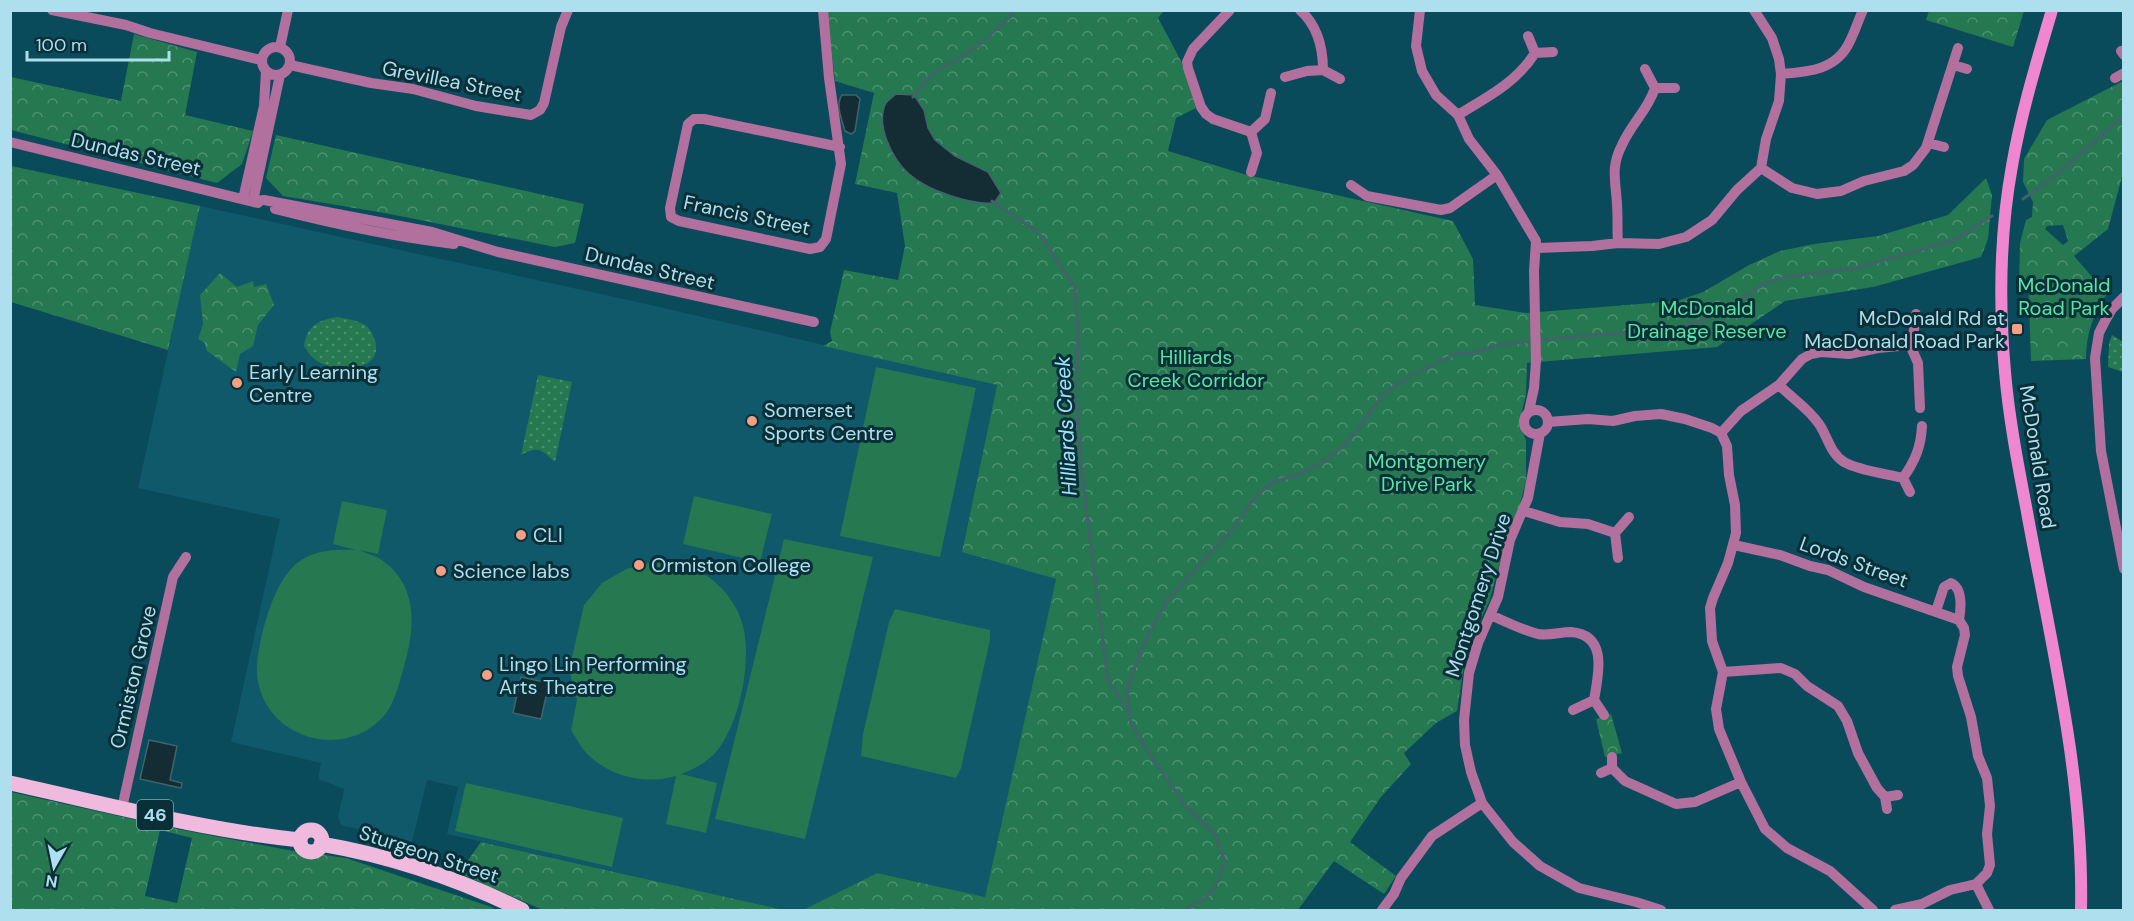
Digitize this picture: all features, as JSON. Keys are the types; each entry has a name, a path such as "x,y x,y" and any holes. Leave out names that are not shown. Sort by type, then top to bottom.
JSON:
{"main road":[{"name":"McDonald Road","path":"2052,10 2024,113 2009,186 2002,294 2005,373 2012,430 2074,769 2081,850 2081,910"},
{"name":"46","path":"10,783 123,808"},
{"name":"Sturgeon Street","path":"123,808 212,826 300,840 303,834 312,830 321,837 321,844 400,863 470,887 522,910"}],"street":[{"path":"52,10 126,25 261,60"},
{"path":"280,47 288,10"},
{"name":"Grevillea Street","path":"290,65 371,83 413,89 476,106 531,115 540,110 544,103 561,27 568,10"},
{"name":"Francis Street","path":"823,10 829,78 840,147 841,164 826,239 820,247 810,249 679,221 671,217 670,208 688,124 694,119 704,119 840,147"},
{"path":"1230,10 1193,49 1187,62 1188,68 1201,107 1206,114 1213,119 1251,132"},
{"path":"1300,10 1313,25 1319,38 1323,54 1323,70"},
{"path":"1420,10 1416,46 1422,71 1436,95 1458,115 1469,139 1497,175 1531,230 1537,248 1534,271 1536,362 1534,388 1529,411 1524,420 1527,429 1535,433 1547,427 1548,417 1542,411 1534,388"},
{"path":"1537,248 1618,243 1659,244 1686,237 1712,220 1737,190 1761,168 1766,139 1779,102 1781,74 1772,38 1754,10"},
{"path":"1781,74 1813,71 1831,63 1850,42 1863,10"},
{"path":"1528,36 1534,53"},
{"path":"248,200 280,75 290,65 288,54 280,47 270,48 261,60"},
{"path":"1761,168 1792,188 1810,193 1829,194 1874,178 1904,171 1919,158 1928,143 1958,48"},
{"path":"1534,53 1553,52"},
{"path":"1458,115 1503,88 1521,73 1534,53"},
{"path":"248,200 264,106 266,71 261,60"},
{"path":"1953,64 1966,69"},
{"path":"1645,69 1655,88"},
{"path":"1285,77 1307,71 1323,70 1340,80"},
{"path":"266,71 273,75 280,75"},
{"path":"1655,88 1675,88"},
{"path":"1618,243 1614,165 1622,143 1646,109 1655,88"},
{"path":"1251,132 1265,119 1271,93"},
{"path":"1251,132 1257,153 1251,172"},
{"name":"Dundas Street","path":"10,142 248,200 264,200 432,232 478,247 814,322"},
{"path":"1928,143 1944,147"},
{"path":"1351,184 1367,196 1441,210 1450,208 1497,175"},
{"path":"2124,297 2104,321 2099,333 2095,358 2101,451 2124,569"},
{"path":"1916,314 1910,345 1918,363 1922,400"},
{"path":"1721,433 1741,411 1779,385 1802,359 1811,354 1821,352 1849,354 1910,345"},
{"path":"1779,385 1810,413 1820,425 1830,447 1845,462 1854,467 1903,478"},
{"path":"1529,411 1542,411"},
{"path":"1548,422 1588,419 1613,421 1661,414 1684,418 1721,433 1727,446 1729,475 1735,505 1736,533 1728,563 1710,608 1712,641 1723,672 1716,709 1719,729 1758,817 1773,836 1787,848 1825,867 1873,910"},
{"path":"1903,478 1925,440 1922,426"},
{"name":"Montgomery Drive","path":"1535,433 1528,498 1510,540 1498,597 1478,643 1469,673 1464,720 1467,758 1475,788 1482,803 1526,855 1552,874 1580,888 1636,902 1656,910"},
{"path":"1903,478 1910,492"},
{"path":"1524,511 1560,522 1588,524 1615,533"},
{"path":"1618,558 1615,533 1629,517"},
{"name":"Lords Street","path":"1734,545 1780,555 1828,570 1864,586 1959,620"},
{"name":"Ormiston Grove","path":"123,808 174,577 186,557"},
{"path":"1895,910 1922,904 1950,890 1976,884 1987,873 1990,865 1987,834 1990,806 1987,778 1978,756 1971,717 1958,676 1957,667 1965,635 1959,620 1961,612 1959,590 1956,585 1951,583 1944,587 1936,611"},
{"path":"1491,615 1529,631 1541,634 1571,632 1590,640 1599,657 1594,700 1604,715"},
{"path":"1723,672 1781,668 1795,674 1807,686 1830,700 1843,713 1858,753 1877,788 1885,797 1887,809"},
{"path":"1573,710 1594,700"},
{"path":"1608,766 1625,781 1676,804 1695,802 1741,782"},
{"path":"1885,797 1898,795"},
{"path":"1382,910 1394,894 1401,878 1432,836 1482,803"},
{"path":"1976,884 1989,910"}],"shaded area":[{"path":"896,94 914,95 924,110 928,128 935,140 955,156 988,172 1001,193 994,203 973,202 937,191 917,180 903,168 887,141 883,121 886,103"},
{"path":"842,95 856,95 860,99 855,131 851,134 845,131 840,113 839,103"},
{"name":"Ormiston College","path":"200,206 646,304 997,385 962,551 1056,579 985,897 877,873 803,910 784,910 447,834 458,787 427,780 412,842 341,825 338,817 344,789 318,779 321,763 231,742 280,519 138,488"},
{"path":"521,677 549,683 541,719 513,713"},
{"path":"149,740 177,746 170,780 182,783 181,788 140,779"}],"green space":[{"path":"1929,10 2024,11 2013,47 1926,20"},
{"name":"Hilliards Creek Corridor","path":"827,11 1164,11 1158,18 1181,61 1196,108 1176,118 1168,151 1247,175 1453,221 1473,259 1475,305 1526,313 1677,301 1703,292 1749,265 1780,251 1878,236 1948,215 1986,178 1992,195 1988,239 1981,257 1873,287 1785,301 1717,347 1527,363 1526,394 1519,424 1526,440 1526,481 1519,508 1509,530 1489,602 1465,659 1457,711 1436,723 1404,753 1411,764 1381,797 1350,842 1396,876 1384,894 1334,861 1298,910 803,910 877,873 985,897 1056,579 962,552 997,385 823,346 832,341 830,332 844,270 898,280 905,246 897,193 855,184 874,93 835,81"},
{"path":"134,34 197,52 185,115 253,131 242,164 217,183 11,130 11,77 121,101"},
{"name":"McDonald Road Park","path":"2123,81 2123,173 2108,229 2074,256 2107,294 2091,325 2086,359 2031,361 2028,275 2019,288 2020,243 2026,220 2032,217 2033,202 2023,182 2024,159 2047,120","holes":["2063,225 2068,241 2063,245 2045,229 2047,226"]},
{"path":"276,135 584,204 575,243 555,247 390,214 283,196 266,178"},
{"path":"11,166 200,206 168,350 11,302"},
{"path":"220,273 237,287 253,281 254,287 266,284 274,305 258,325 253,346 240,354 236,372 207,351 204,342 198,339 203,324 200,295"},
{"path":"338,317 362,323 367,327 375,341 376,352 372,360 353,368 342,368 320,363 312,357 304,346 311,328 320,322"},
{"path":"2112,335 2123,342 2123,372 2108,367 2109,343"},
{"path":"876,367 976,388 940,557 840,536"},
{"path":"538,375 572,382 555,462 540,450 532,450 521,455"},
{"path":"694,496 772,514 760,562 683,544"},
{"path":"342,501 387,510 378,554 359,550 380,559 402,582 408,595 412,624 403,670 395,697 387,712 375,725 360,733 345,739 328,740 312,738 282,723 264,701 257,667 264,626 274,597 288,573 296,564 310,555 333,550 356,550 333,544"},
{"path":"784,539 873,557 805,839 715,819"},
{"path":"653,562 690,568 710,578 731,599 743,626 745,674 732,725 712,756 681,774 717,783 706,833 666,824 676,776 652,780 618,773 596,762 587,754 571,730 577,700 569,670 584,605 602,583 626,569"},
{"path":"895,609 990,630 990,640 961,768 956,778 861,756 863,734 889,622"},
{"path":"1611,714 1622,753 1605,757 1596,719"},
{"path":"466,783 623,818 612,867 455,831"},
{"path":"11,792 177,829 288,850 346,858 494,908 487,910 11,910","holes":["160,830 192,838 177,903 145,896"]},
{"path":"481,842 784,910 543,910 459,873"}],"waterway":[{"name":"Hilliards Creek","path":"913,97 932,74 977,47 1011,16 1014,10"},
{"path":"2023,199 2046,183 2124,116"},
{"name":"Hilliards Creek","path":"992,201 1039,233 1075,288 1078,332 1076,399 1082,474 1108,681 1129,712 1129,718 1145,747 1184,804 1215,834 1225,862 1214,889 1203,900 1184,910"},
{"path":"1538,340 1676,328 1702,321 1764,284 1786,277 1856,268 1945,243 1992,216"},
{"path":"1129,710 1127,688 1144,643 1168,599 1233,529 1255,497 1273,482 1299,474 1320,464 1344,446 1385,393 1406,378 1457,353 1474,353 1498,345 1532,341"},
{"name":"Hilliards Creek","path":"564,910 582,910"}],"place":[{"name":"McDonald Rd at MacDonald Road Park","path":"2017,329"},
{"name":"Early Learning Centre","path":"237,383"},
{"name":"Somerset Sports Centre","path":"752,421"},
{"name":"CLI","path":"521,535"},
{"name":"Ormiston College","path":"639,565"},
{"name":"Science labs","path":"441,571"},
{"name":"Lingo Lin Performing Arts Theatre","path":"487,675"}],"park label":[{"name":"McDonald Drainage Reserve","path":"1707,320"},
{"name":"Montgomery Drive Park","path":"1427,472"}]}
